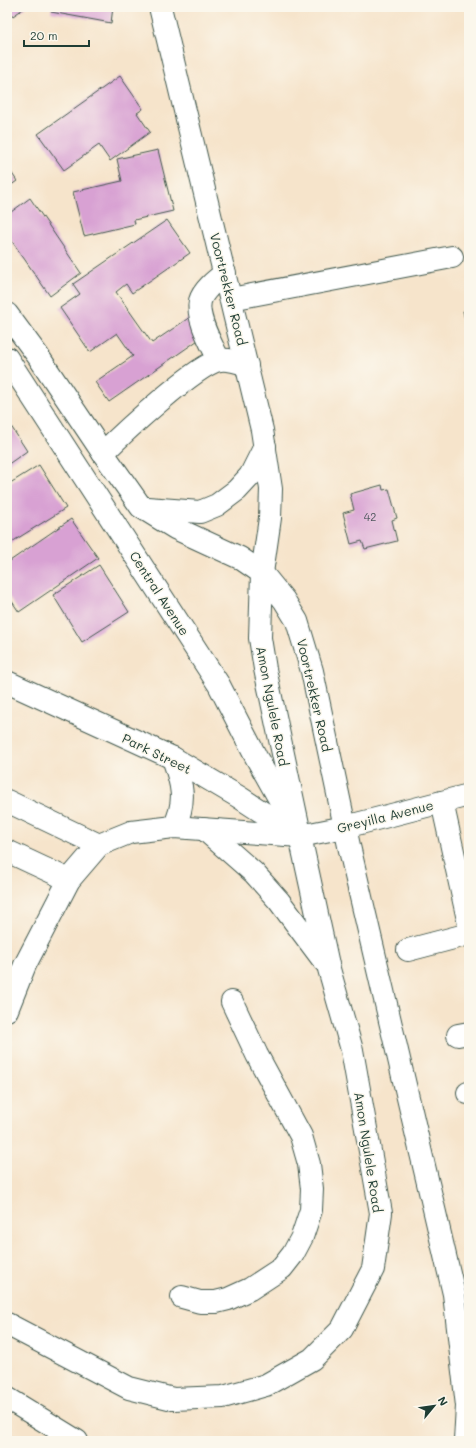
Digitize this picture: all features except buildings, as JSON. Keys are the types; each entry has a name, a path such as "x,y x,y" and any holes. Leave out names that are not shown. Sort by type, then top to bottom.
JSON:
{"main road":[{"name":"Voortrekker Road","path":"160,7 225,273 265,446 271,489 270,518 262,573"},
{"path":"231,299 452,257"},
{"path":"219,360 200,314 200,301 212,284 225,273"},
{"name":"Voortrekker Road","path":"7,314 38,356 141,507 175,528 240,558 262,573 284,600 297,622 312,671 345,827"},
{"name":"Central Avenue","path":"7,358 219,685 256,757 300,836"},
{"path":"103,453 125,430 193,375 219,360 231,360 247,365"},
{"path":"141,507 200,512 218,505 238,490 250,476 265,446"},
{"name":"Amon Ngulele Road","path":"262,573 260,638 265,670 300,836"},
{"name":"Park Street","path":"7,682 173,758 239,797 300,836"},
{"path":"173,758 180,779 183,796 181,810 174,827"},
{"name":"Greyilla Avenue","path":"99,844 131,832 174,827 300,836 345,827 469,795"},
{"path":"7,801 99,844 69,880 25,965 7,1010"},
{"path":"442,802 469,924"},
{"path":"345,827 454,1294 468,1405 465,1441"},
{"path":"204,829 254,873 279,901 329,969"},
{"path":"300,836 329,969"},
{"path":"7,851 69,880"},
{"path":"408,950 469,934"},
{"name":"Amon Ngulele Road","path":"7,1324 129,1388 173,1399 223,1397 266,1385 312,1359 342,1329 373,1269 381,1213 352,1050 329,969"},
{"path":"182,1296 200,1302 216,1302 228,1300 257,1285 282,1268 293,1254 302,1237 311,1210 312,1189 309,1164 301,1136 257,1055 232,1002"},
{"path":"7,1398 77,1441"}]}
